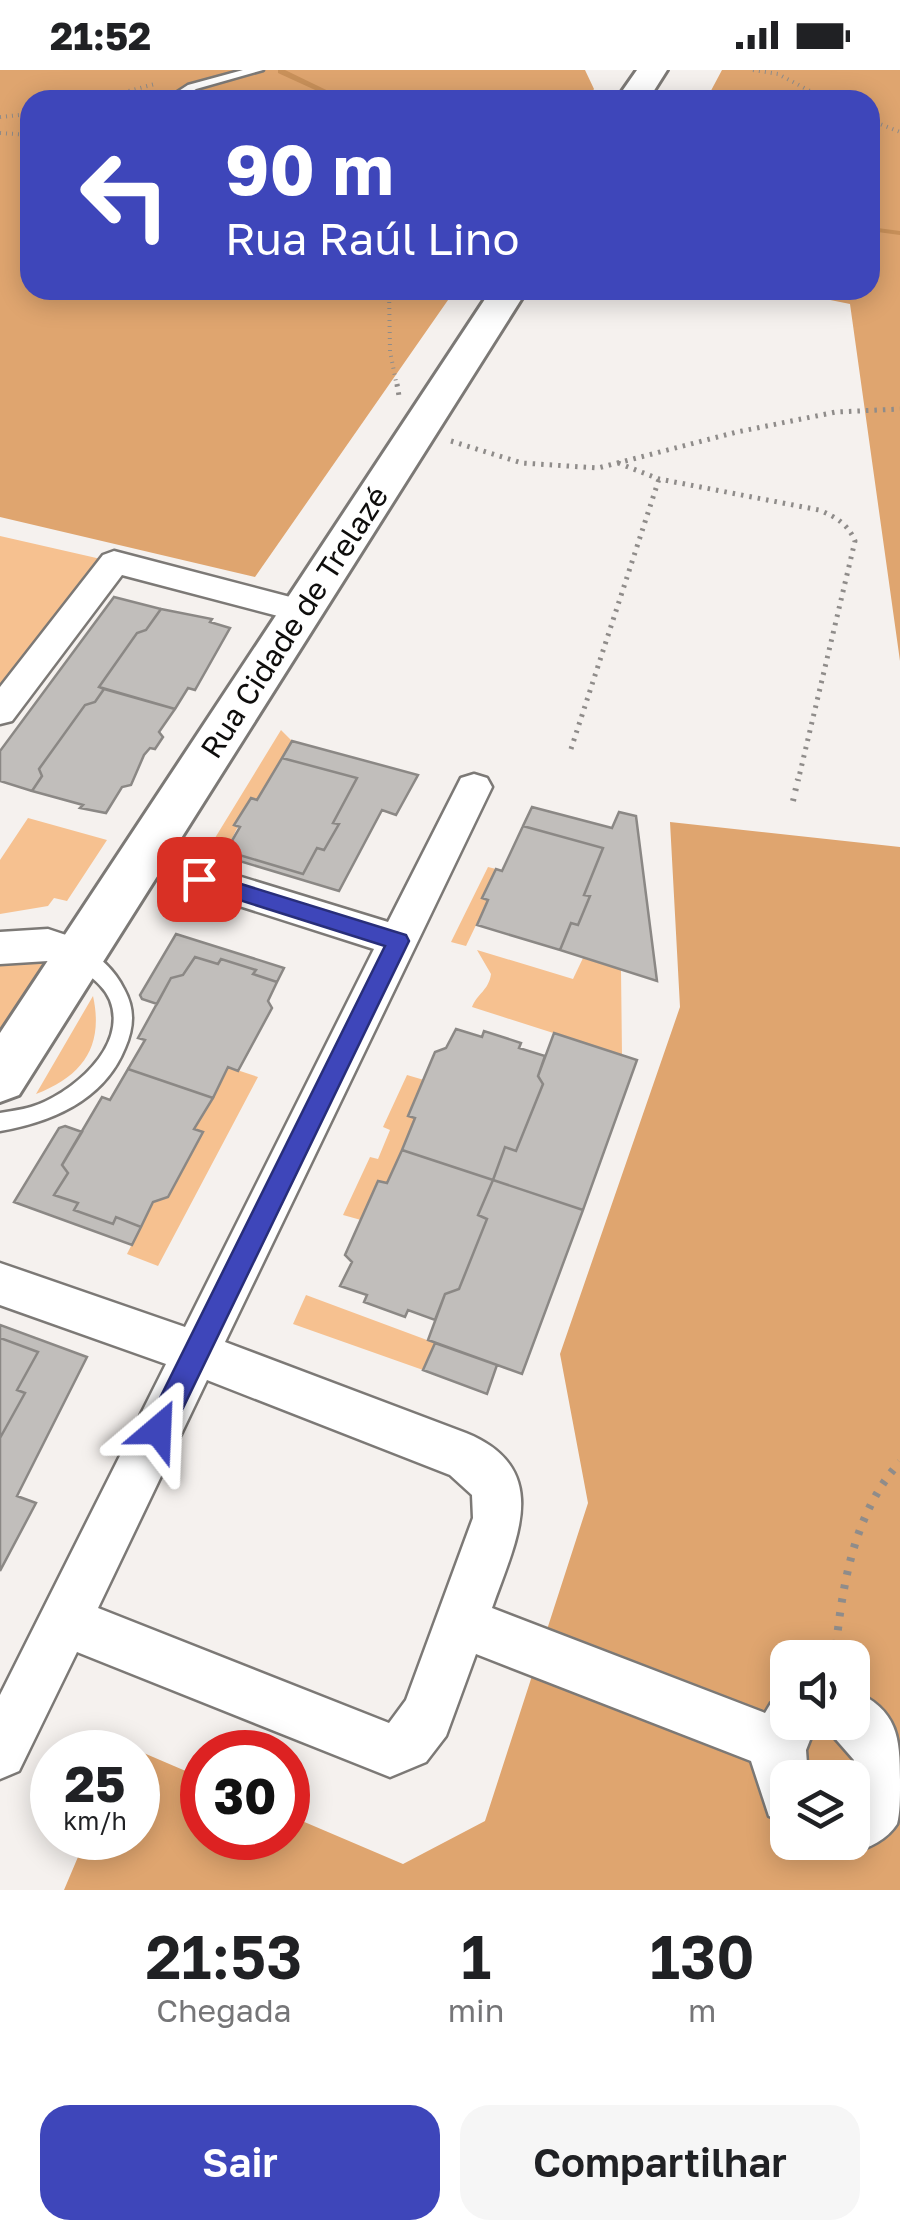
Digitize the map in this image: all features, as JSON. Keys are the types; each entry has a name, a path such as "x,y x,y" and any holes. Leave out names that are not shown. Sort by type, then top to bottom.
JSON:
{"street":[{"name":"Rua Cidade de Trelazé","path":"0,1079 503,300"},
{"path":"0,712 114,562 301,611"},
{"path":"0,1752 474,787"},
{"path":"199,879 398,941"},
{"path":"0,948 48,945 79,955"},
{"path":"0,1284 446,1448 484,1470 494,1482 499,1502 498,1518 427,1717 407,1743 390,1750 65,1621"},
{"path":"460,1622 786,1755"},
{"path":"870,1735 886,1764 886,1783 870,1817"}],"lane":[{"path":"189,90 256,70"},
{"path":"0,1122 20,1121 56,1110 88,1090 110,1063 122,1034 121,1004 110,979 79,955"}],"path":[{"path":"752,70 778,74 808,90"},
{"path":"132,90 139,88"},
{"path":"390,300 395,386 408,414 420,428 474,451 522,462 598,468 737,432 836,412 900,409"},
{"path":"617,462 659,479 819,510 840,518 850,530 855,541 793,801"},
{"path":"570,750 659,479"},
{"path":"836,1640 837,1614 859,1538 884,1474 900,1462"}],"shaded area":[{"path":"0,70 585,70 593,90 20,90 20,300 448,300 255,577 0,517"},
{"path":"722,70 900,70 900,661 850,304 830,300 880,300 880,90 711,90"},
{"path":"0,536 114,562 0,712"},
{"path":"281,730 292,741 257,800 251,799 223,856 207,851"},
{"path":"28,818 107,840 67,901 54,898 48,906 0,914 0,860"},
{"path":"670,822 900,847 900,1890 64,1890 77,1860 160,1860 160,1760 180,1769 180,1860 310,1860 310,1824 403,1864 485,1821 588,1503 560,1354 680,1007"},
{"path":"488,867 496,869 483,897 488,900 466,946 451,942"},
{"path":"477,950 573,979 583,958 621,970 622,1055 472,1007 491,974"},
{"path":"24,957 47,962 0,1032 0,960"},
{"path":"93,996 95,1030 86,1057 66,1078 36,1094"},
{"path":"228,1067 258,1077 158,1266 127,1254 153,1202 168,1197 202,1132 194,1129"},
{"path":"407,1075 424,1080 409,1116 415,1118 387,1183 378,1181 361,1220 343,1215 370,1157 378,1159 390,1130 383,1127"},
{"path":"306,1295 435,1343 423,1370 293,1324"}],"building":[{"path":"114,597 161,609 146,630 137,633 99,687 104,689 95,702 85,705 39,769 42,776 32,791 0,781 0,751"},
{"path":"161,609 212,619 210,622 230,628 195,690 188,688 175,709 99,687 137,633 146,630"},
{"path":"104,689 175,709 159,732 163,737 155,749 150,748 144,755 131,785 122,787 106,813 32,791 42,776 39,769 85,705 95,702"},
{"path":"292,741 418,775 396,815 382,810 339,891 223,856 226,851 303,874 317,848 324,850 339,824 333,823 357,778 282,758"},
{"path":"282,758 357,778 333,823 339,824 324,850 317,848 303,874 226,851 240,827 234,825 251,798 257,800"},
{"path":"532,807 612,828 619,812 636,816 657,981 560,950 571,923 578,925 590,896 584,895 603,848 523,826"},
{"path":"523,826 603,848 584,895 590,896 578,925 571,923 560,950 477,925 488,900 482,898 496,869 502,871"},
{"path":"176,934 284,968 277,982 253,974 256,970 221,959 218,964 195,957 183,975 171,978 157,1004 142,999 140,995"},
{"path":"195,957 218,964 221,959 256,970 253,974 277,982 268,1001 272,1008 238,1071 228,1067 213,1098 128,1069 145,1040 138,1038 171,978 183,975"},
{"path":"456,1029 482,1037 484,1031 545,1056 538,1076 543,1084 516,1151 505,1147 493,1180 402,1150 415,1118 408,1116 435,1052 446,1048"},
{"path":"554,1033 637,1060 583,1210 493,1180 505,1147 516,1151 543,1084 538,1076"},
{"path":"128,1069 213,1098 194,1129 203,1132 168,1197 153,1202 141,1227 116,1217 113,1224 74,1210 78,1203 54,1195 68,1173 62,1165 102,1097 110,1100"},
{"path":"59,1128 82,1132 62,1165 68,1173 54,1195 78,1203 74,1210 113,1224 116,1217 141,1227 132,1245 14,1202"},
{"path":"402,1150 493,1180 478,1215 487,1219 459,1289 445,1294 435,1320 408,1310 405,1317 364,1302 367,1295 340,1286 352,1262 345,1255 378,1181 387,1183"},
{"path":"493,1180 583,1210 522,1374 428,1340 445,1294 459,1289 487,1219 478,1215"},
{"path":"0,1325 87,1357 17,1496 36,1503 0,1571 0,1438 25,1393 17,1390 38,1352 0,1338"},
{"path":"0,1338 38,1352 17,1390 25,1393 0,1438"},
{"path":"435,1343 497,1365 487,1394 423,1370"}],"waterway":[{"path":"281,71 322,90"},
{"path":"880,230 900,233"}],"route":[{"path":"158,1430 398,941 199,879"}]}
